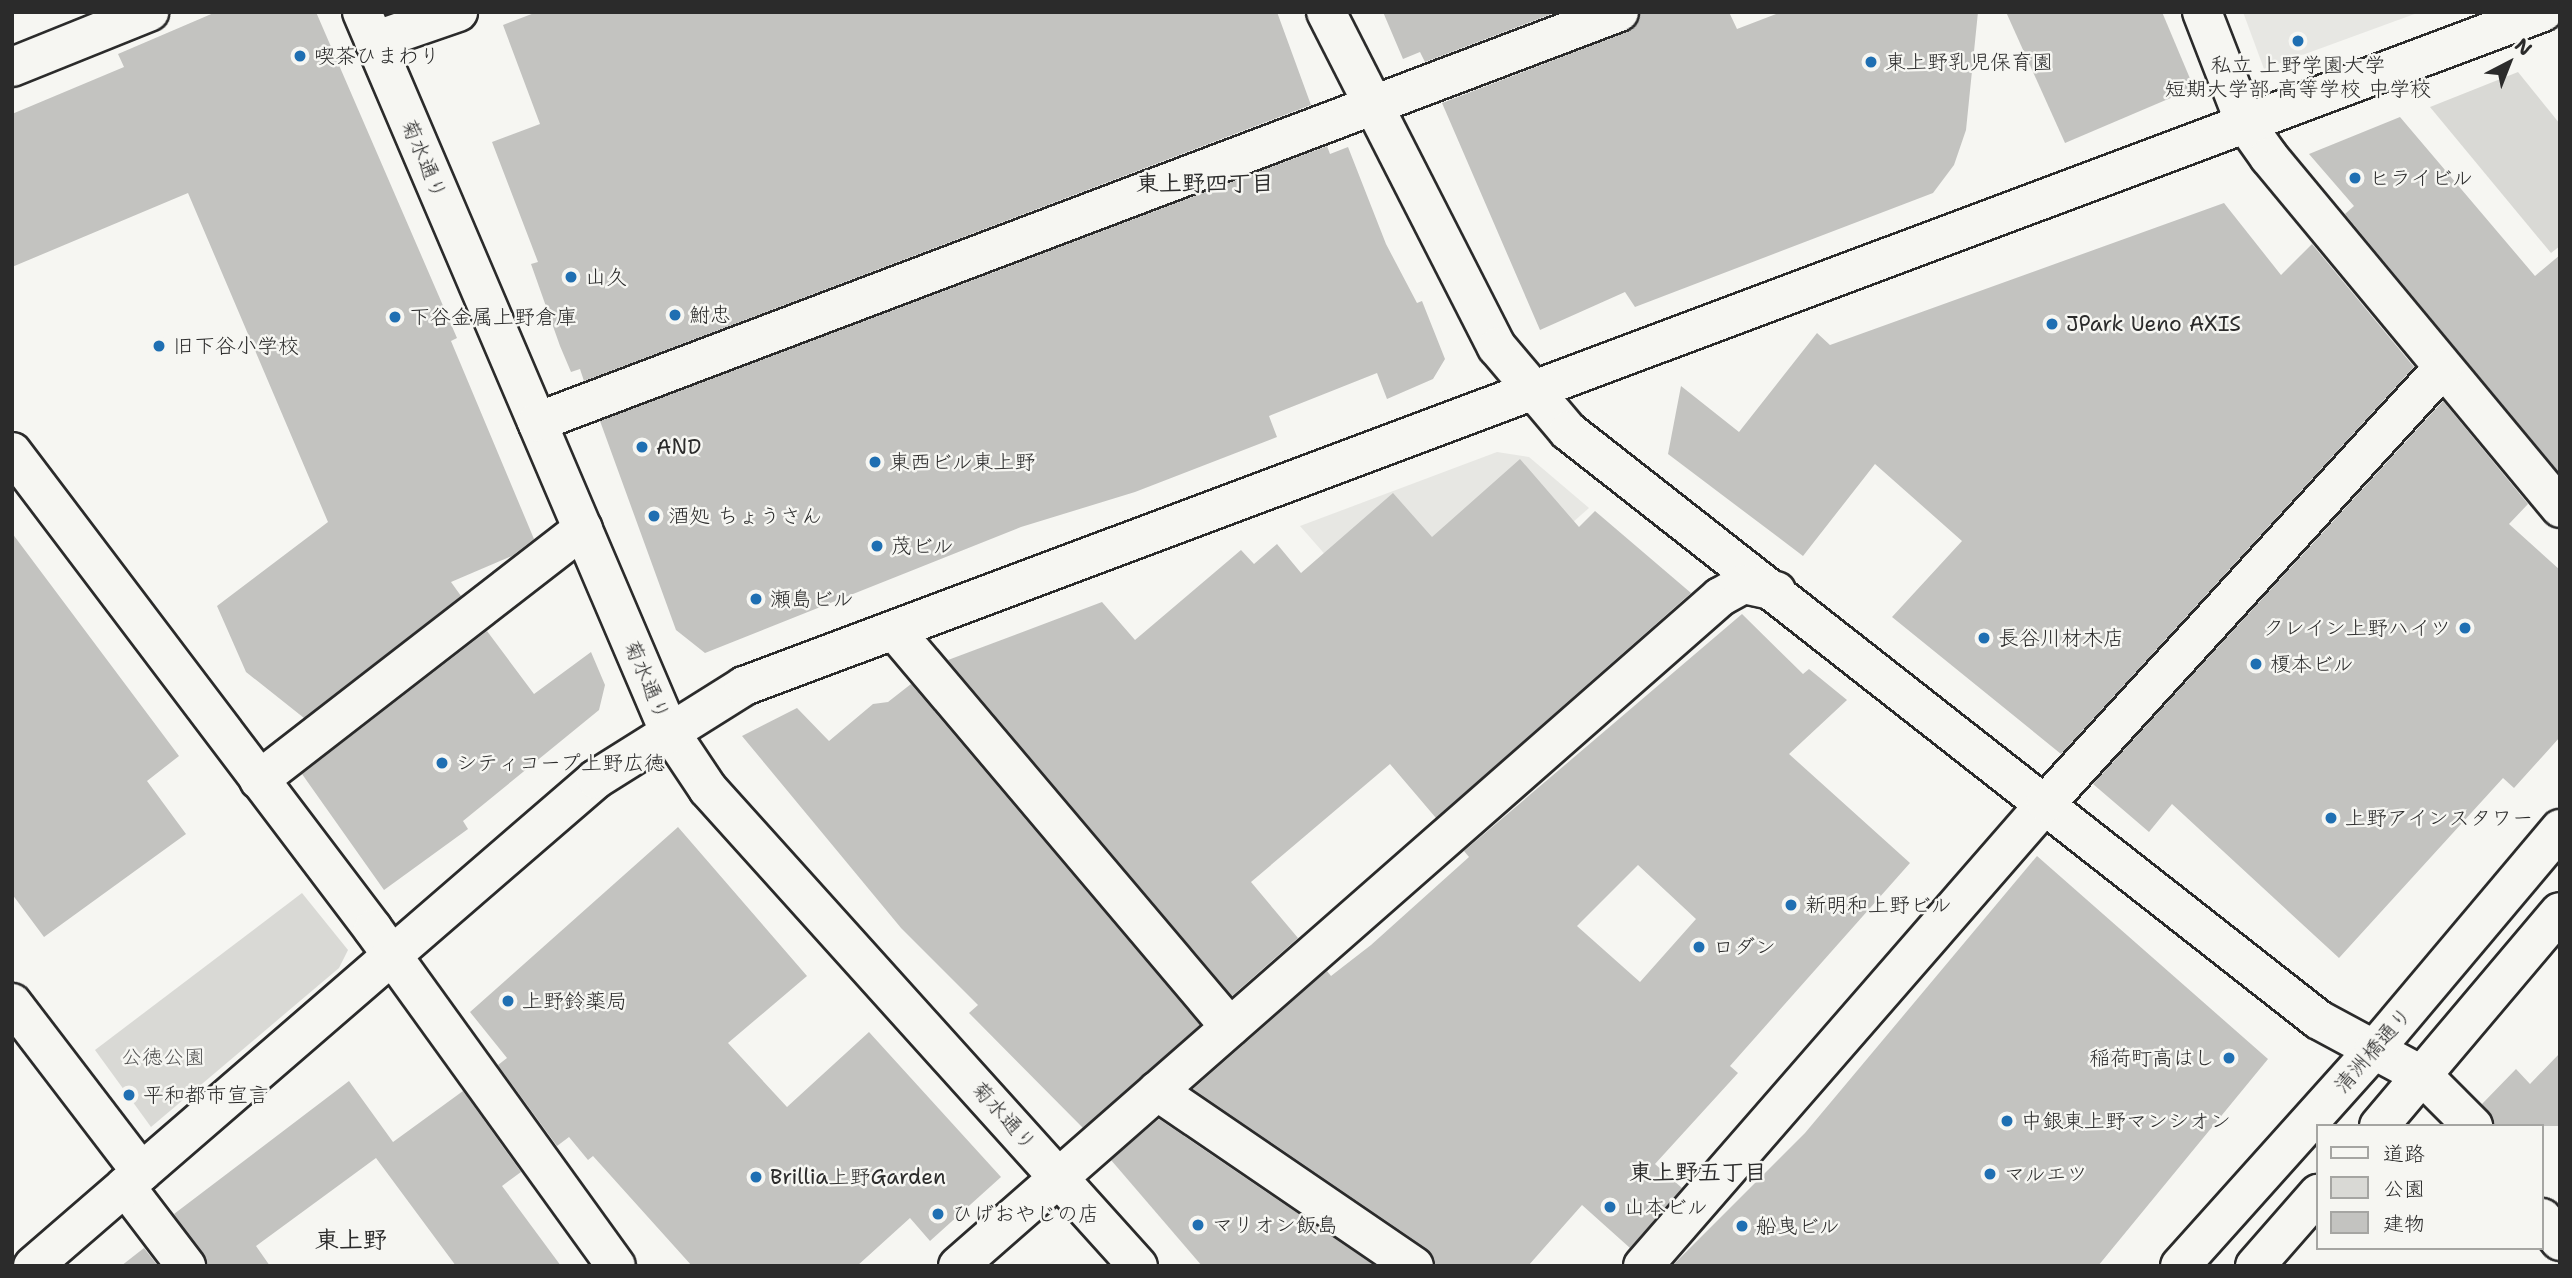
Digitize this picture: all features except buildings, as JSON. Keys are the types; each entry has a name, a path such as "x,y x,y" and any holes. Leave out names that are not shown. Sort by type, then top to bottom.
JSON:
{"street":[{"path":"12,67 149,12"},
{"path":"368,26 458,12"},
{"path":"1326,12 1497,347 1529,392 1568,431 1776,591 2319,1020 2423,1076 2471,1124"},
{"path":"537,422 1619,12"},
{"path":"2202,12 2245,123 2442,369 2560,508"},
{"path":"33,1266 596,779 668,729 744,686 2543,12"},
{"name":"菊水通り","path":"368,26 668,729 708,789 1138,1266"},
{"path":"1643,1266 2046,803 2442,369"},
{"path":"12,452 392,956 616,1266"},
{"path":"259,780 583,529"},
{"path":"958,1266 1720,597 1743,584 1776,591"},
{"path":"894,630 1230,1027"},
{"name":"清洲橋通り","path":"2180,1266 2374,1051 2560,829"},
{"path":"2381,1124 2560,912"},
{"path":"12,1003 133,1179 186,1266"},
{"path":"1157,1091 1414,1266"},
{"path":"2255,1266 2316,1196"},
{"path":"2544,1221 2560,1241"}],"shaded area":[{"name":"私立 上野学園大学 短期大学部 高等学校 中学校","path":"2243,12 2420,12 2264,69"},
{"path":"1497,452 1529,457 1589,508 1417,659 1300,526"}],"green space":[{"path":"2518,72 2560,124 2560,246 2551,253 2430,107"},
{"name":"公徳公園","path":"302,893 348,950 339,968 151,1127 95,1050"}],"place":[{"name":"私立 上野学園大学 短期大学部 高等学校 中学校","path":"2298,41"},
{"name":"喫茶ひまわり","path":"300,56"},
{"name":"東上野乳児保育園","path":"1871,62"},
{"name":"ヒライビル","path":"2355,178"},
{"name":"山久","path":"571,277"},
{"name":"鮒忠","path":"675,315"},
{"name":"下谷金属上野倉庫","path":"395,317"},
{"name":"JPark Ueno AXIS","path":"2052,324"},
{"name":"旧下谷小学校","path":"159,346"},
{"name":"AND","path":"642,447"},
{"name":"東西ビル東上野","path":"875,462"},
{"name":"酒処 ちょうさん","path":"654,516"},
{"name":"茂ビル","path":"877,546"},
{"name":"瀬島ビル","path":"756,599"},
{"name":"クレイン上野ハイツ","path":"2465,628"},
{"name":"長谷川材木店","path":"1984,638"},
{"name":"榎本ビル","path":"2256,664"},
{"name":"シティコープ上野広徳","path":"442,763"},
{"name":"上野アインスタワー","path":"2331,818"},
{"name":"新明和上野ビル","path":"1791,905"},
{"name":"ロダン","path":"1699,947"},
{"name":"上野鈴薬局","path":"508,1001"},
{"name":"稲荷町高はし","path":"2229,1058"},
{"name":"平和都市宣言","path":"129,1095"},
{"name":"中銀東上野マンシオン","path":"2007,1121"},
{"name":"マルエツ","path":"1990,1174"},
{"name":"Brillia上野Garden","path":"756,1177"},
{"name":"山本ビル","path":"1610,1207"},
{"name":"ひげおやじの店","path":"938,1214"},
{"name":"マリオン飯島","path":"1198,1225"},
{"name":"船曳ビル","path":"1742,1226"}],"district":[{"name":"東上野四丁目","path":"1205,183"},
{"name":"東上野五丁目","path":"1698,1172"},
{"name":"東上野","path":"351,1241"}]}
